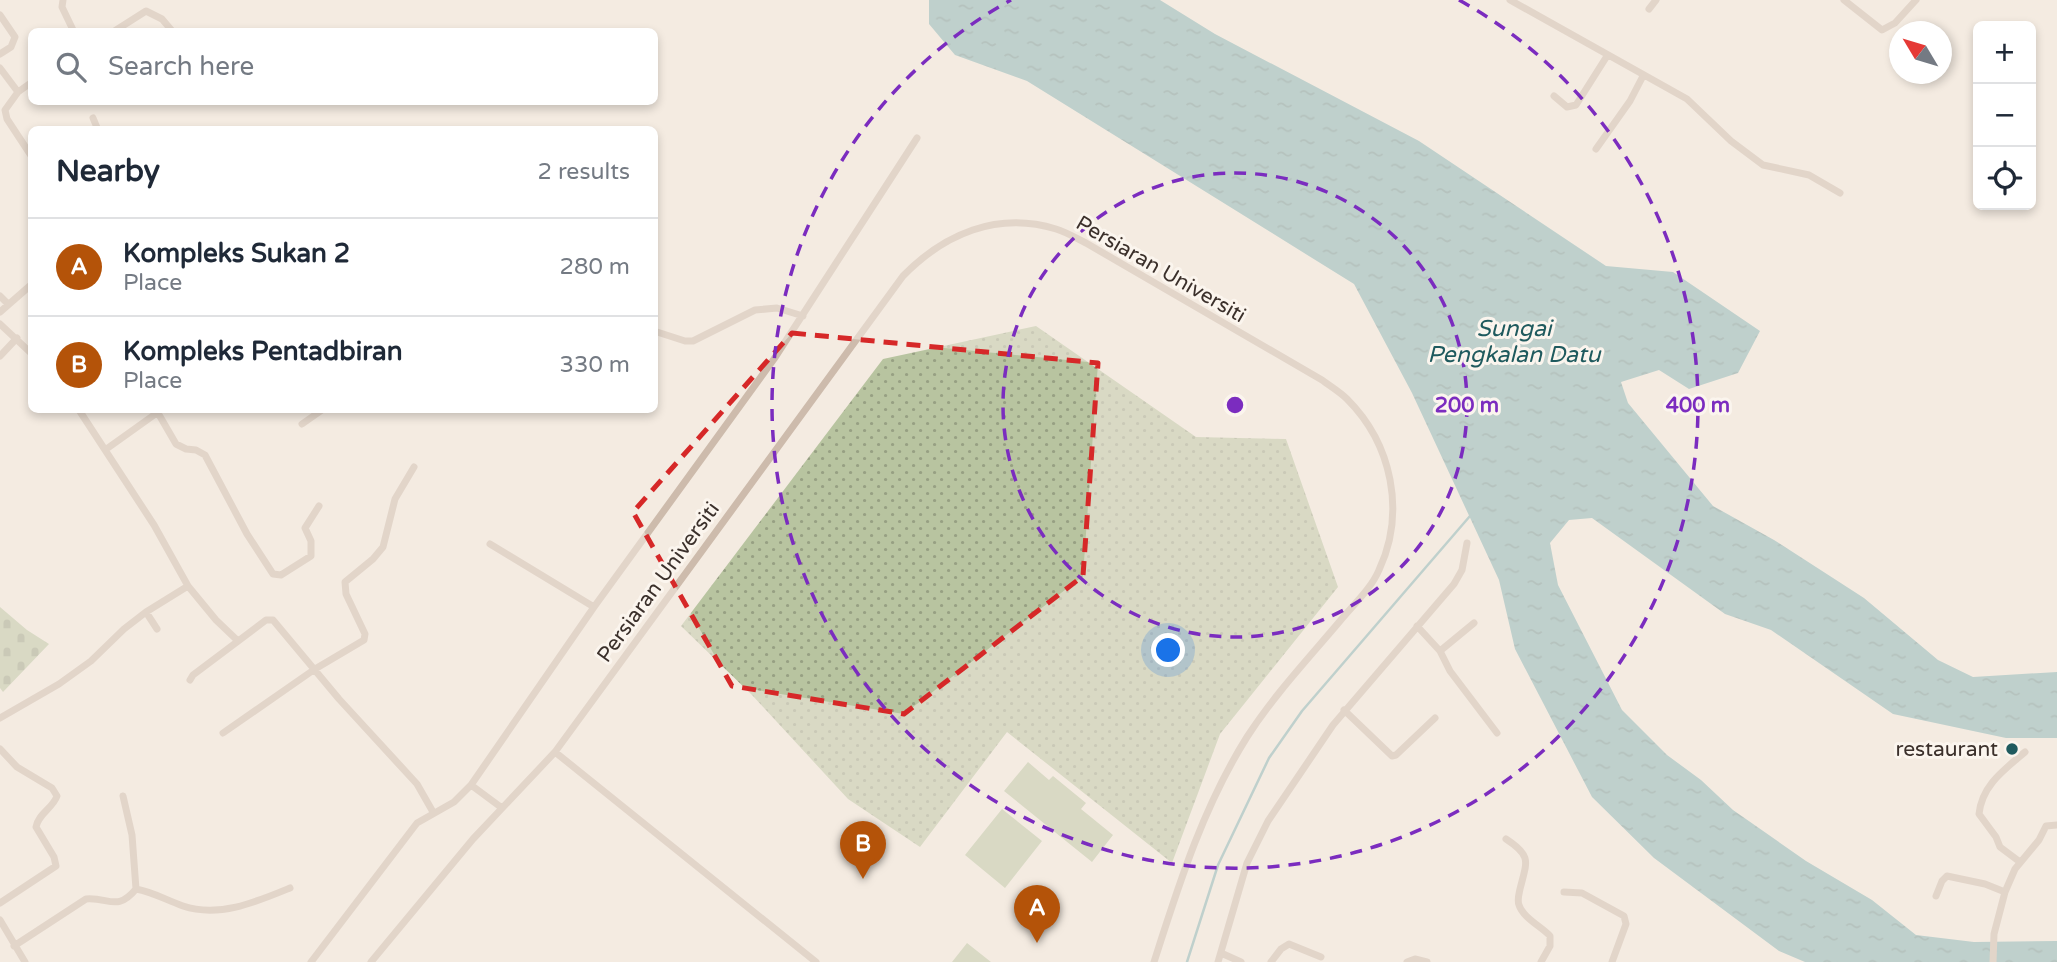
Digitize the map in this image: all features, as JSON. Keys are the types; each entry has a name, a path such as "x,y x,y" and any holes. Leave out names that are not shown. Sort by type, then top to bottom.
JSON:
{"street":[{"path":"63,0 62,6 72,28"},
{"path":"1510,0 1687,99 1731,141 1763,165 1809,175 1840,193"},
{"path":"1649,9 1656,0"},
{"path":"1844,0 1882,30 1895,23 1916,0"},
{"path":"119,28 146,11 162,19 170,28"},
{"path":"0,15 15,37 11,47 0,54"},
{"path":"1554,96 1567,107 1576,105 1607,56"},
{"path":"0,68 18,92"},
{"path":"1596,149 1630,101 1643,76"},
{"path":"28,85 18,92 5,110 8,120 28,151"},
{"path":"93,118 96,126"},
{"path":"311,962 413,827 433,812 458,799 471,785 594,607 803,316 917,138"},
{"name":"Persiaran Universiti","path":"372,962 449,867 555,752 903,276 934,248 974,229 1000,224 1030,223 1058,229 1086,243 1322,380 1346,397 1365,419 1388,467 1394,517 1389,544 1378,572 1276,697 1247,737 1211,802 1187,860 1154,962"},
{"path":"0,312 28,287"},
{"path":"0,296 8,304"},
{"path":"658,332 693,341 755,310 777,308 803,316"},
{"path":"0,324 28,350"},
{"path":"0,356 17,338"},
{"path":"81,413 153,525 188,586 216,620 238,641"},
{"path":"105,450 157,413"},
{"path":"161,413 176,444 200,451 211,464 247,534 273,574 281,575 311,556 312,541 305,525 319,506"},
{"path":"302,424 318,413"},
{"path":"223,733 315,669 364,640 365,634 346,594 345,583 383,547 395,499 414,467"},
{"path":"1218,962 1247,863 1268,821 1344,710 1454,584 1462,569 1467,543"},
{"path":"490,544 594,607"},
{"path":"0,718 91,662 124,629 188,586"},
{"path":"146,612 157,629"},
{"path":"190,680 193,674 271,619 417,784 433,812"},
{"path":"1440,651 1474,623"},
{"path":"1417,626 1440,651 1450,671 1497,733"},
{"path":"1344,710 1392,756 1435,718"},
{"path":"0,749 17,767 52,788 57,796 56,801 39,819 36,828 57,866 0,903"},
{"path":"555,752 816,962"},
{"path":"2021,862 2000,847 1979,814 1982,796 1992,781 2025,752"},
{"path":"471,785 502,808"},
{"path":"14,946 86,899 96,898 118,903 128,899 136,889 132,835 123,796"},
{"path":"1993,962 1994,934 2005,892 2046,825 2057,825"},
{"path":"1506,839 1526,856 1527,864 1518,896 1520,910 1550,936 1550,946 1541,962"},
{"path":"1936,896 1947,876 1985,884 2005,892"},
{"path":"136,889 160,895 185,907 215,911 257,902 290,888"},
{"path":"1564,892 1582,893 1624,916 1626,924 1612,962"},
{"path":"0,920 25,962"},
{"path":"1271,962 1281,949 1289,944 1321,957"},
{"path":"1221,953 1241,962"},
{"path":"1407,962 1415,959 1427,962"}],"highlighted area":[{"path":"792,333 1098,363 1083,576 904,714 732,686 633,512"}],"green space":[{"path":"1036,326 1196,437 1286,439 1338,587 1220,734 1172,863 1007,732 920,847 848,799 752,695 681,626 883,359"},
{"path":"0,607 49,644 3,692 0,688"},
{"path":"1028,762 1049,780 1053,776 1086,803 1081,809 1113,835 1092,862 1004,791"},
{"path":"1002,809 1042,841 1005,888 965,855"},
{"path":"967,943 991,962 952,962"}],"water":[{"name":"Sungai Pengkalan Datu","path":"929,0 1160,0 1215,34 1419,141 1606,266 1673,272 1760,331 1738,373 1689,389 1659,370 1621,382 1628,403 1713,506 1774,540 1864,598 1938,660 1973,677 2057,672 2057,738 2006,738 1893,714 1771,630 1725,614 1592,518 1569,520 1550,543 1558,585 1622,710 1667,755 1701,780 1733,810 1806,861 1872,900 1916,935 1974,942 2057,941 2057,962 1805,962 1779,951 1654,858 1592,797 1515,649 1499,580 1412,393 1354,284 1027,81 955,55 929,24"}],"waterway":[{"path":"1187,962 1218,865 1269,758 1302,711 1470,516"}],"place":[{"name":"restaurant","path":"2012,749"},
{"name":"Kompleks Pentadbiran","path":"863,879"},
{"name":"Kompleks Sukan 2","path":"1037,943"}]}
